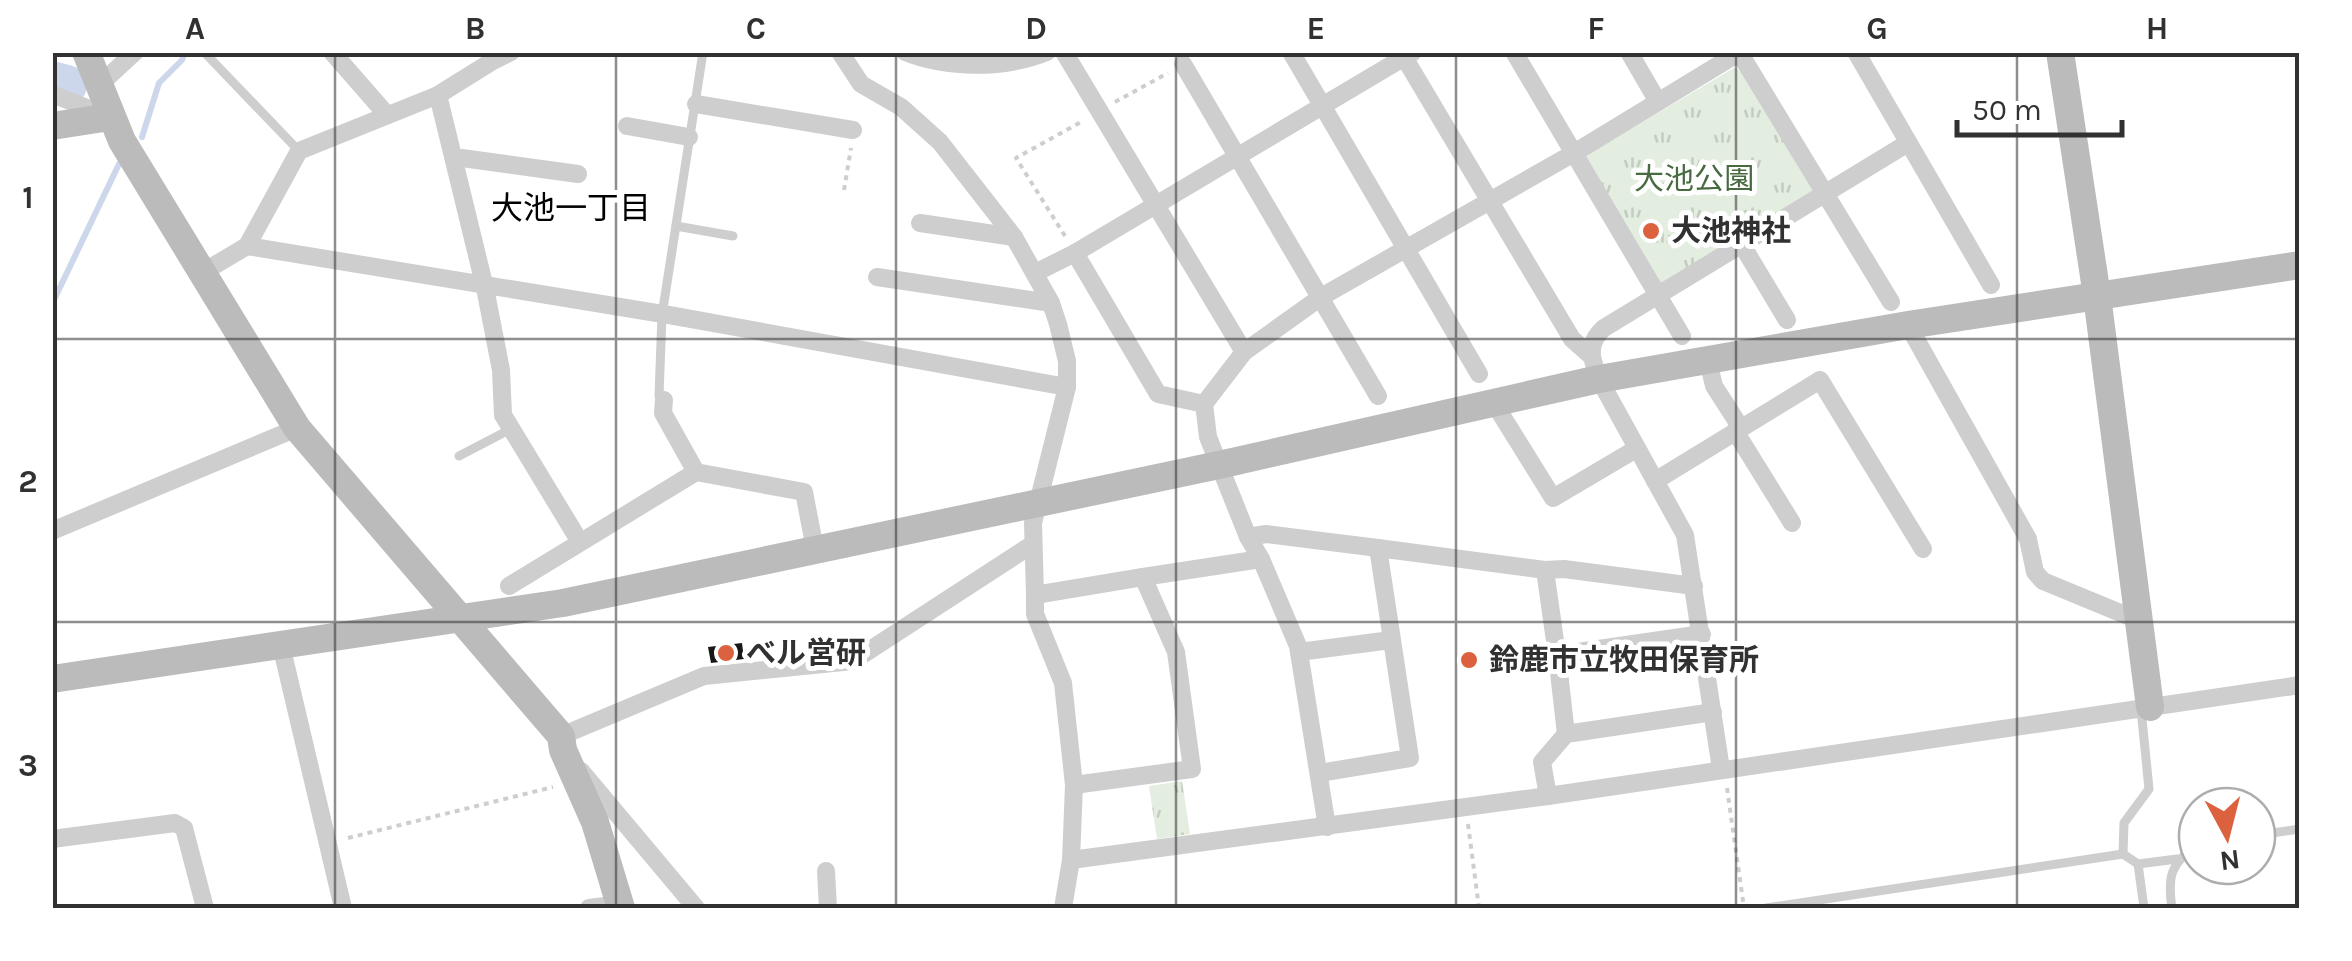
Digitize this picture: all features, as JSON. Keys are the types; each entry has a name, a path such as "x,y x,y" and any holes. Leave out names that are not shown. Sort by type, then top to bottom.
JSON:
{"street":[{"path":"86,52 110,117 200,274 297,428 459,619 528,693 562,743 696,908"},
{"path":"97,86 135,52"},
{"path":"332,52 387,114"},
{"path":"200,274 246,246 299,151 438,95 511,52"},
{"path":"840,52 861,84 901,108 940,142 1014,238 1051,303 1067,361 1067,386 1033,523 1032,544 1035,614 1063,683 1074,785 1071,860 1063,908"},
{"path":"905,52 931,60 978,65 1047,52"},
{"path":"1064,52 1244,352"},
{"path":"1291,52 1479,374"},
{"path":"1514,52 1682,336"},
{"path":"1629,52 1658,102"},
{"path":"1856,52 1991,284"},
{"path":"2060,52 2140,621 2146,708"},
{"path":"1326,826 1299,652 1208,437 1204,404 1244,352 1321,297 1740,53 1891,302"},
{"path":"1035,273 1075,253 1406,54 1488,202 1572,339 1594,367 1684,535 1722,769"},
{"path":"1184,64 1378,396"},
{"path":"52,94 110,117"},
{"path":"438,95 486,288 501,370 503,415 580,542"},
{"path":"696,104 854,130"},
{"path":"52,126 110,117"},
{"path":"627,126 689,137"},
{"path":"1594,367 1594,338 1604,328 1908,143"},
{"path":"454,160 578,174"},
{"path":"920,223 1014,238"},
{"path":"1742,245 1787,320"},
{"path":"246,246 1067,386"},
{"path":"1075,253 1158,394 1204,404"},
{"path":"52,679 562,604 1494,403 1594,367 1708,361 2300,265"},
{"path":"877,277 1051,303"},
{"path":"1908,326 2028,539 2034,572 2043,581 2140,621"},
{"path":"1708,361 1714,386 1792,523"},
{"path":"1654,481 1820,380 1923,548"},
{"path":"664,400 663,413 696,472"},
{"path":"1494,403 1553,498 1636,449"},
{"path":"52,532 297,428"},
{"path":"509,586 696,472 804,492 815,549"},
{"path":"1248,537 1266,534 1694,586"},
{"path":"562,743 704,676 853,661 1032,544"},
{"path":"1319,772 1410,758 1378,548"},
{"path":"1035,595 1260,559"},
{"path":"1545,570 1566,734"},
{"path":"1074,785 1192,769 1176,652 1143,577"},
{"path":"1557,655 1702,634"},
{"path":"1299,652 1391,640"},
{"path":"281,645 344,908"},
{"path":"1071,860 1548,796 2300,685"},
{"path":"1548,796 1542,762 1566,734 1713,712"},
{"path":"562,743 595,822 620,906 590,908"},
{"path":"52,839 174,823 184,828 205,908"},
{"path":"826,870 828,908"}],"lane":[{"path":"204,52 299,151"},
{"path":"664,400 659,396 662,314 704,52"},
{"path":"676,226 733,236"},
{"path":"459,456 512,429"},
{"path":"2123,854 2124,823 2149,789 2146,708"},
{"path":"1766,908 2123,854 2138,864 2177,859 2169,886 2172,908"},
{"path":"2138,864 2144,908"}],"path":[{"path":"1075,253 1016,158 1184,64"},
{"path":"1722,769 1744,908"},
{"path":"328,843 577,780"},
{"path":"1466,806 1479,908"}],"green space":[{"name":"大池公園","path":"1734,68 1744,72 1815,185 1814,193 1663,286 1656,281 1583,157"},
{"path":"1182,781 1190,834 1157,839 1149,786"}],"building":[{"name":"べル営研","path":"742,643 744,659 711,663 708,647"}],"waterway":[{"path":"142,137 159,83 185,52"},
{"path":"52,81 67,85"},
{"path":"52,304 119,164"}],"place":[{"name":"大池神社","path":"1651,231"},
{"name":"べル営研","path":"726,653"},
{"name":"鈴鹿市立牧田保育所","path":"1469,660"}],"district":[{"name":"大池一丁目","path":"571,208"}]}
